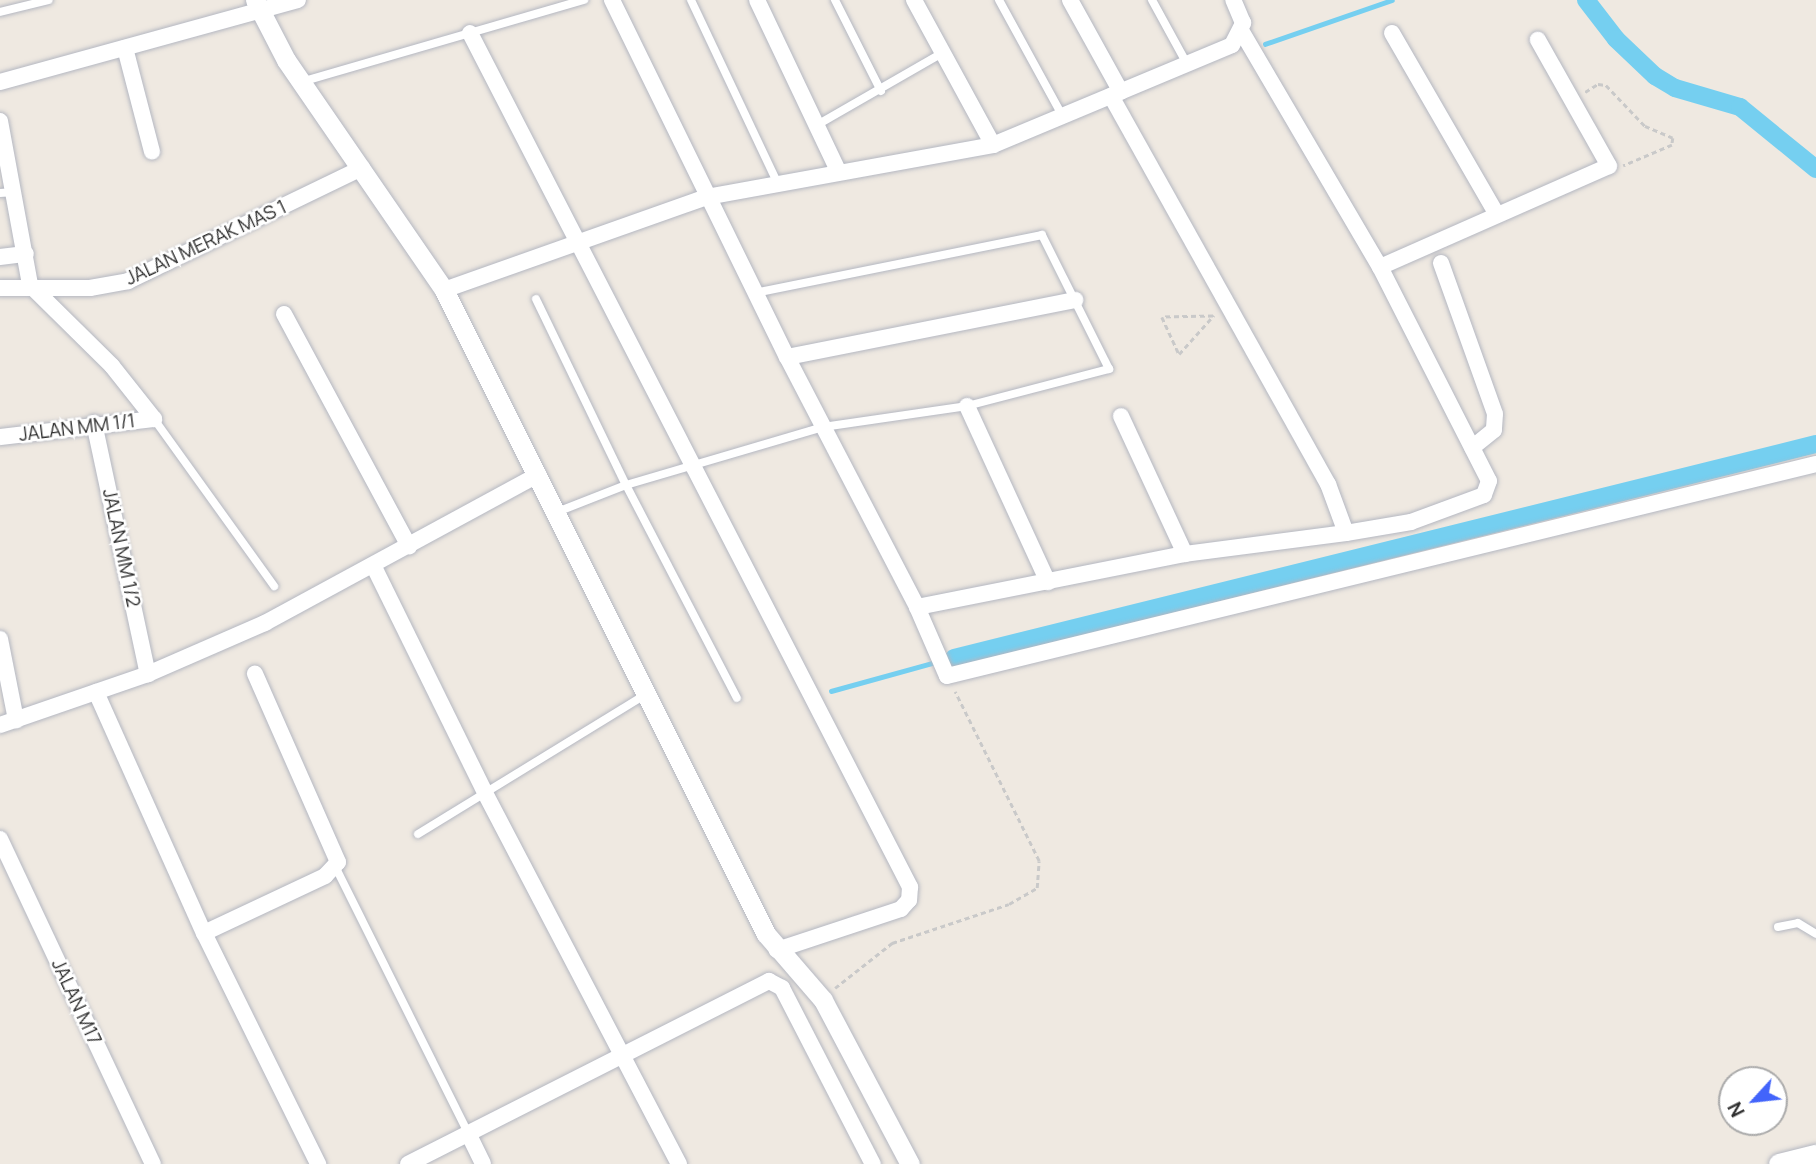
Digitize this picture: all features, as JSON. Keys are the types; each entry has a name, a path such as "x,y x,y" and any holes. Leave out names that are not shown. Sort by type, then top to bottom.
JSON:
{"main road":[{"path":"1779,1164 1816,1155"}],"street":[{"path":"0,82 125,48 257,6 298,0"},
{"path":"612,0 787,357 917,607 947,676 1816,464"},
{"path":"758,0 839,173"},
{"path":"914,0 993,145"},
{"path":"1070,0 1116,94 1328,484 1346,533"},
{"path":"917,607 1185,554 1411,522 1484,495 1489,481 1380,267 1242,32 1241,14 1233,0"},
{"path":"257,6 301,82 444,290 777,950 802,972 822,1000 910,1164"},
{"path":"444,290 707,197 777,182 993,145 1232,46 1242,32"},
{"path":"470,33 695,463 910,887 909,900 901,909 777,950"},
{"path":"1392,33 1497,215"},
{"path":"1380,267 1609,166 1538,40"},
{"path":"125,48 152,152"},
{"path":"0,121 7,193 26,254 30,285 112,366 154,419"},
{"name":"JALAN MERAK MAS 1","path":"0,288 30,285 90,288 128,281 362,168"},
{"path":"0,257 26,254"},
{"path":"1441,263 1495,414 1494,430 1472,448"},
{"path":"787,357 1075,300"},
{"path":"284,314 409,545"},
{"path":"967,406 1048,582"},
{"path":"1121,416 1185,554"},
{"name":"JALAN MM 1/1","path":"0,438 94,423 154,419"},
{"name":"JALAN MM 1/2","path":"94,423 148,674"},
{"path":"0,725 148,674 265,623 374,567 538,475"},
{"path":"374,567 485,793 679,1164"},
{"path":"0,639 16,720"},
{"path":"204,933 336,868 337,852 255,674"},
{"path":"96,692 204,933 318,1164"},
{"name":"JALAN M17","path":"0,839 153,1164"},
{"path":"408,1164 769,981 778,982 873,1164"},
{"path":"468,1133 483,1164"}],"lane":[{"path":"0,12 49,0"},
{"path":"301,82 584,0"},
{"path":"691,0 777,182"},
{"path":"835,0 881,91"},
{"path":"999,0 1063,117"},
{"path":"1152,0 1187,64"},
{"path":"817,125 881,91 944,52"},
{"path":"557,513 626,485 823,427 967,406 1109,369 1042,235 755,293"},
{"path":"536,299 626,485 737,698"},
{"path":"154,419 274,586"},
{"path":"418,834 647,693"},
{"path":"336,868 468,1133"},
{"path":"1778,927 1798,923 1816,934"}],"path":[{"path":"1572,100 1598,84 1606,85 1645,126 1673,138 1672,145 1627,166 1609,166"},
{"path":"1213,316 1179,354 1162,317 1175,317 1213,316"},
{"path":"822,1000 892,943 1009,904 1037,888 1039,861 947,676"}],"waterway":[{"path":"1265,44 1392,0"},
{"path":"1586,0 1616,39 1655,76 1675,88 1740,107 1816,169"},
{"path":"954,658 1816,444"},
{"path":"831,691 932,663"}]}
